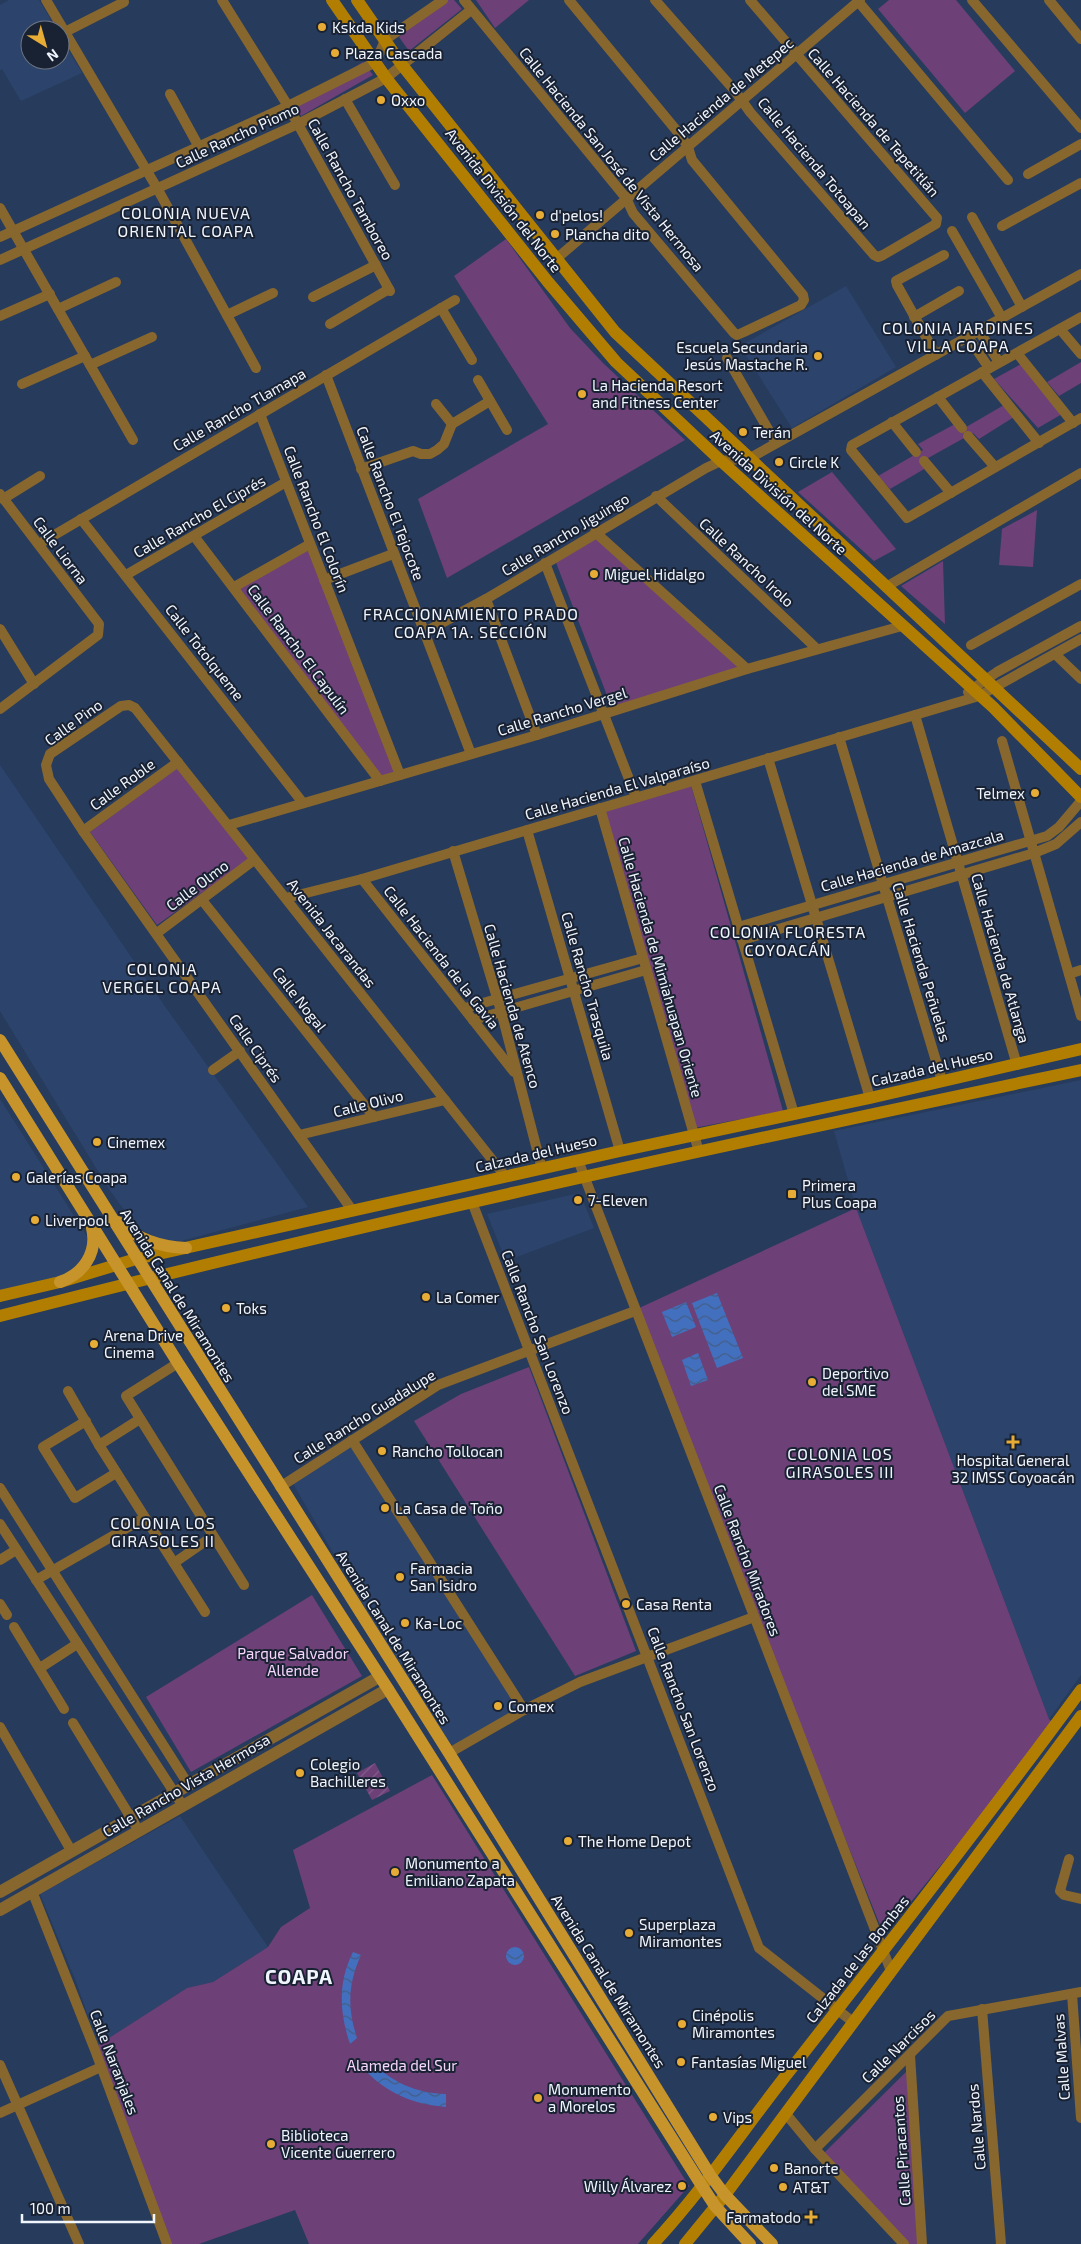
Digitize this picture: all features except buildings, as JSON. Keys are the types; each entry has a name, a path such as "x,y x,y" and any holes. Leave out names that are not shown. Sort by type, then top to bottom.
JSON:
{"main road":[{"name":"Avenida División del Norte","path":"332,0 386,78 593,336 652,397 975,692 1081,797"},
{"name":"Avenida División del Norte","path":"357,0 402,65 609,324 637,353 1081,770"},
{"path":"450,159 462,158 466,152 466,146"},
{"path":"462,174 462,168 466,162 478,161"},
{"path":"581,322 588,322 593,318 596,308"},
{"path":"593,336 593,330 597,325 603,322 609,324"},
{"name":"Avenida Canal de Miramontes","path":"0,1040 136,1259 449,1753 710,2175 725,2195 772,2244"},
{"name":"Calzada del Hueso","path":"0,1296 60,1282 136,1259 620,1150 870,1098 1081,1050"},
{"path":"0,1316 148,1278 584,1176 1081,1070"},
{"name":"Avenida Canal de Miramontes","path":"0,1078 178,1363 388,1690 702,2186 715,2206 750,2244"},
{"path":"101,1203 118,1223 140,1238 162,1245 186,1248"},
{"path":"60,1282 74,1276 88,1260 94,1239 90,1221"},
{"name":"Calzada de las Bombas","path":"653,2244 702,2186 746,2126 884,1953 1081,1690"},
{"path":"685,2244 725,2195 786,2114 1081,1716"},
{"path":"837,2010 842,2020 839,2042"}],"street":[{"path":"46,0 58,20"},
{"name":"Calle Rancho Tamboreo","path":"222,0 288,106 390,290 330,324"},
{"path":"376,62 385,40 443,0"},
{"name":"Calle Hacienda San José de Vista Hermosa","path":"464,0 626,198 633,213 738,335 801,305 804,300 803,295 692,160 688,147"},
{"path":"569,0 688,147"},
{"name":"Calle Hacienda Totoapan","path":"655,0 874,255"},
{"name":"Calle Hacienda de Tepetitlán","path":"750,0 937,218 936,224 883,255 878,257 874,255"},
{"path":"859,0 1008,180"},
{"name":"Calle Hacienda de Metepec","path":"556,259 859,0"},
{"path":"972,0 1081,128"},
{"path":"1052,1 1081,39"},
{"path":"70,29 124,2"},
{"name":"Calle Rancho Piomo","path":"0,260 298,124 386,78 471,10"},
{"path":"70,40 157,188 256,368"},
{"name":"Calle Rancho Piomo","path":"0,236 288,106 376,62"},
{"path":"170,94 199,147"},
{"path":"345,99 395,185"},
{"path":"1028,174 1081,144"},
{"path":"1002,226 1081,183"},
{"path":"0,208 133,440"},
{"path":"972,218 1022,307"},
{"path":"952,231 1002,318"},
{"path":"936,355 896,281 944,255"},
{"path":"312,297 376,265"},
{"path":"721,461 750,458 1081,274"},
{"path":"58,309 116,282"},
{"path":"914,316 960,291"},
{"path":"227,315 273,293"},
{"path":"0,316 50,294"},
{"name":"Calle Rancho Tlamapa","path":"39,544 455,300"},
{"path":"441,308 472,360"},
{"path":"1017,353 1077,421 907,518 851,450 852,445 1081,317"},
{"path":"1060,329 1081,354"},
{"path":"979,331 1000,362"},
{"path":"90,366 152,337"},
{"path":"968,337 985,370 1039,443"},
{"path":"22,384 85,356"},
{"path":"726,358 776,443"},
{"name":"Calle Rancho El Tejocote","path":"326,375 471,754"},
{"path":"478,380 507,430"},
{"path":"938,397 995,468"},
{"path":"361,469 413,450 421,454 430,454 444,444 452,424 490,401"},
{"path":"436,404 452,424"},
{"name":"Calle Rancho El Colorín","path":"260,414 400,775"},
{"path":"892,422 916,452"},
{"name":"Calle Rancho Jiguingo","path":"425,632 486,599 656,496 721,461"},
{"path":"924,461 951,493"},
{"path":"886,587 1081,473"},
{"path":"2,497 40,476"},
{"name":"Calle Rancho El Ciprés","path":"126,575 286,482"},
{"name":"Calle Rancho Irolo","path":"656,496 817,649"},
{"name":"Calle Liorna","path":"2,497 99,624 98,635 34,684"},
{"name":"Calle Totolqueme","path":"81,519 304,803"},
{"path":"595,532 747,669"},
{"name":"Calle Rancho El Capulín","path":"194,536 380,781"},
{"path":"234,587 310,544"},
{"path":"324,580 394,554"},
{"path":"545,563 636,797"},
{"path":"971,645 1081,584"},
{"path":"486,599 537,735"},
{"name":"Calle Rancho Vergel","path":"229,825 537,735 747,669 902,626"},
{"path":"1077,628 1080,639 1055,654 989,683 1077,628"},
{"path":"0,629 34,684 0,710"},
{"path":"1055,654 1081,679"},
{"name":"Calle Hacienda El Valparaíso","path":"286,898 362,879 915,716 956,702 989,683"},
{"name":"Calle Pino","path":"49,779 46,766 50,754 121,706 129,705 135,708"},
{"name":"Avenida Jacarandas","path":"135,708 505,1176"},
{"name":"Calle Hacienda de Atlanga","path":"915,716 1017,1064"},
{"name":"Calle Hacienda Peñuelas","path":"839,737 942,1081"},
{"path":"1002,741 1069,974 1079,1002 1081,1016"},
{"path":"768,758 870,1098"},
{"name":"Calle Roble","path":"83,831 178,762"},
{"name":"Calle Ciprés","path":"49,779 83,831 352,1210"},
{"path":"695,781 794,1114"},
{"name":"Calle Hacienda de Amazcala","path":"738,927 1053,833 1081,801"},
{"name":"Calle Hacienda de Mimiahuapan Oriente","path":"600,808 699,1152"},
{"name":"Calle Hacienda de Amazcala","path":"742,940 1034,853 1056,844 1081,822"},
{"name":"Calle Rancho Trasquila","path":"528,830 620,1150"},
{"name":"Calle Hacienda de Atenco","path":"453,851 501,1011 542,1169"},
{"name":"Calle Olmo","path":"157,933 254,860"},
{"name":"Calle Hacienda de la Gavia","path":"362,879 518,1077"},
{"name":"Calle Nogal","path":"202,900 374,1117"},
{"path":"465,1008 643,958"},
{"path":"473,1020 646,970"},
{"path":"1069,974 1081,970"},
{"path":"213,1070 240,1051"},
{"name":"Calle Olivo","path":"299,1136 445,1100"},
{"name":"Calle Rancho Miradores","path":"578,1160 891,1971"},
{"name":"Calle Rancho San Lorenzo","path":"472,1202 760,1948 853,2022"},
{"name":"Calle Rancho Guadalupe","path":"280,1487 438,1385 635,1311"},
{"path":"178,1363 126,1396 244,1585"},
{"path":"68,1391 116,1473 205,1612"},
{"path":"99,1445 140,1419"},
{"path":"86,1421 43,1447 75,1498 116,1473"},
{"path":"352,1440 524,1710"},
{"path":"0,1488 118,1677 188,1784"},
{"path":"36,1580 144,1518"},
{"path":"0,1524 183,1806"},
{"path":"174,1562 213,1536"},
{"path":"0,1560 16,1550"},
{"path":"0,1604 7,1615"},
{"path":"449,1753 524,1710 580,1682 754,1617"},
{"path":"14,1627 64,1709"},
{"path":"40,1668 77,1644"},
{"path":"104,1686 118,1677"},
{"name":"Calle Rancho Vista Hermosa","path":"0,1892 379,1677"},
{"name":"Calle Rancho Vista Hermosa","path":"0,1910 388,1690"},
{"path":"73,1723 139,1831"},
{"path":"0,1727 72,1852"},
{"path":"1070,1859 1060,1891 1064,1895 1081,1899"},
{"name":"Calle Naranjales","path":"32,1891 101,2067 166,2242"},
{"name":"Calle Narcisos","path":"815,2149 948,2016 1076,1993"},
{"name":"Calle Malvas","path":"1076,1993 1081,2118"},
{"name":"Calle Nardos","path":"982,2009 1001,2244"},
{"name":"Calle Piracantos","path":"910,2055 922,2244"},
{"path":"0,2065 79,2244"},
{"path":"0,2113 101,2067"},
{"path":"786,2114 815,2149 904,2244"},
{"path":"155,2244 166,2242"}],"shaded area":[{"path":"9,0 39,0 51,20 20,20 20,70 70,70 70,53 82,73 21,101 2,69 0,70 0,5"},
{"name":"Escuela Secundaria Jesús Mastache R.","path":"846,286 896,367 792,428 740,346"},
{"path":"0,765 164,1005 308,1207 181,1241 162,1240 137,1228 109,1189 0,1011"},
{"name":"Hospital General 32 IMSS Coyoacán","path":"1081,1080 1081,1675 1049,1719 856,1208 834,1131"},
{"name":"Galerías Coapa","path":"0,1099 88,1238 85,1257 66,1275 0,1292"},
{"path":"580,1193 594,1228 506,1261 487,1214"},
{"path":"357,1438 522,1712 449,1753 291,1480"},
{"path":"180,1816 268,1947 213,1982 187,1988 98,2045 77,1984 40,1894"}],"green space":[{"path":"443,0 454,0 462,9 409,51 399,37"},
{"path":"476,0 529,0 495,28"},
{"path":"889,0 956,0 1015,71 965,113 878,9"},
{"path":"363,62 373,75 301,116 295,104"},
{"name":"La Hacienda Resort and Fitness Center","path":"506,239 570,328 603,363 685,440 447,578 418,499 548,424 454,276"},
{"path":"1081,362 1081,383 1059,396 1047,382"},
{"path":"1021,364 1062,414 1038,428 994,379"},
{"path":"1004,405 1014,417 979,439 973,433 921,462 926,468 890,489 878,476 923,450 918,444 955,424 961,430"},
{"path":"832,472 896,549 874,561 798,492"},
{"path":"1037,510 1033,567 999,565 1002,529"},
{"path":"596,538 741,667 613,711 555,560"},
{"path":"309,546 397,771 379,777 238,588"},
{"path":"943,561 945,624 901,586"},
{"path":"180,766 252,857 157,925 90,832"},
{"path":"691,785 783,1111 694,1128 604,811"},
{"path":"856,1208 1049,1719 1055,1725 884,1935 754,1612 637,1309"},
{"path":"529,1367 636,1651 575,1676 414,1421 461,1394"},
{"name":"Parque Salvador Allende","path":"312,1595 362,1676 191,1772 146,1697"},
{"path":"375,1763 390,1791 372,1800 357,1773"},
{"name":"Alameda del Sur","path":"432,1775 689,2186 638,2244 309,2244 295,2210 199,2244 171,2244 98,2045 187,1988 213,1982 268,1947 281,1927 310,1908 293,1850"},
{"path":"907,2071 920,2244 908,2244 824,2153"}],"water":[{"path":"717,1293 743,1358 717,1368 692,1303"},
{"path":"686,1302 696,1327 672,1337 662,1312"},
{"path":"698,1353 708,1380 691,1386 682,1360"},
{"path":"515,1947 521,1950 524,1956 521,1962 515,1965 509,1962 506,1956 509,1950"},
{"path":"353,1952 361,1955 353,1976 350,1996 350,2006 357,2038 350,2044 346,2032 342,1997 345,1974"},
{"path":"372,2062 388,2076 406,2086 425,2092 446,2094 446,2107 411,2100 390,2091 363,2068"}],"place":[{"name":"Kskda Kids","path":"322,27"},
{"name":"Plaza Cascada","path":"335,53"},
{"name":"Oxxo","path":"381,100"},
{"name":"d'pelos!","path":"540,215"},
{"name":"Plancha dito","path":"555,234"},
{"name":"Escuela Secundaria Jesús Mastache R.","path":"818,356"},
{"name":"La Hacienda Resort and Fitness Center","path":"582,394"},
{"name":"Terán","path":"743,432"},
{"name":"Circle K","path":"779,462"},
{"name":"Miguel Hidalgo","path":"594,574"},
{"name":"Telmex","path":"1035,793"},
{"name":"Cinemex","path":"97,1142"},
{"name":"Galerías Coapa","path":"16,1177"},
{"name":"Primera Plus Coapa","path":"792,1194"},
{"name":"7-Eleven","path":"578,1200"},
{"name":"Liverpool","path":"35,1220"},
{"name":"La Comer","path":"426,1297"},
{"name":"Toks","path":"226,1308"},
{"name":"Arena Drive Cinema","path":"94,1344"},
{"name":"Deportivo del SME","path":"812,1382"},
{"name":"Hospital General 32 IMSS Coyoacán","path":"1013,1442"},
{"name":"Rancho Tollocan","path":"382,1451"},
{"name":"La Casa de Toño","path":"385,1508"},
{"name":"Farmacia San Isidro","path":"400,1577"},
{"name":"Casa Renta","path":"626,1604"},
{"name":"Ka-Loc","path":"405,1623"},
{"name":"Comex","path":"498,1706"},
{"name":"Colegio Bachilleres","path":"300,1773"},
{"name":"The Home Depot","path":"568,1841"},
{"name":"Monumento a Emiliano Zapata","path":"395,1872"},
{"name":"Superplaza Miramontes","path":"629,1933"},
{"name":"Cinépolis Miramontes","path":"682,2024"},
{"name":"Fantasías Miguel","path":"681,2062"},
{"name":"Monumento a Morelos","path":"538,2098"},
{"name":"Vips","path":"713,2117"},
{"name":"Biblioteca Vicente Guerrero","path":"271,2144"},
{"name":"Banorte","path":"774,2168"},
{"name":"Willy Álvarez","path":"682,2186"},
{"name":"AT&T","path":"783,2187"},
{"name":"Farmatodo","path":"811,2217"}],"district":[{"name":"COLONIA NUEVA ORIENTAL COAPA","path":"186,221"},
{"name":"COLONIA JARDINES VILLA COAPA","path":"958,336"},
{"name":"FRACCIONAMIENTO PRADO COAPA 1A. SECCIÓN","path":"471,622"},
{"name":"COLONIA FLORESTA COYOACÁN","path":"788,940"},
{"name":"COLONIA VERGEL COAPA","path":"162,977"},
{"name":"COLONIA LOS GIRASOLES III","path":"840,1462"},
{"name":"COLONIA LOS GIRASOLES II","path":"163,1531"},
{"name":"COAPA","path":"299,1976"}]}
